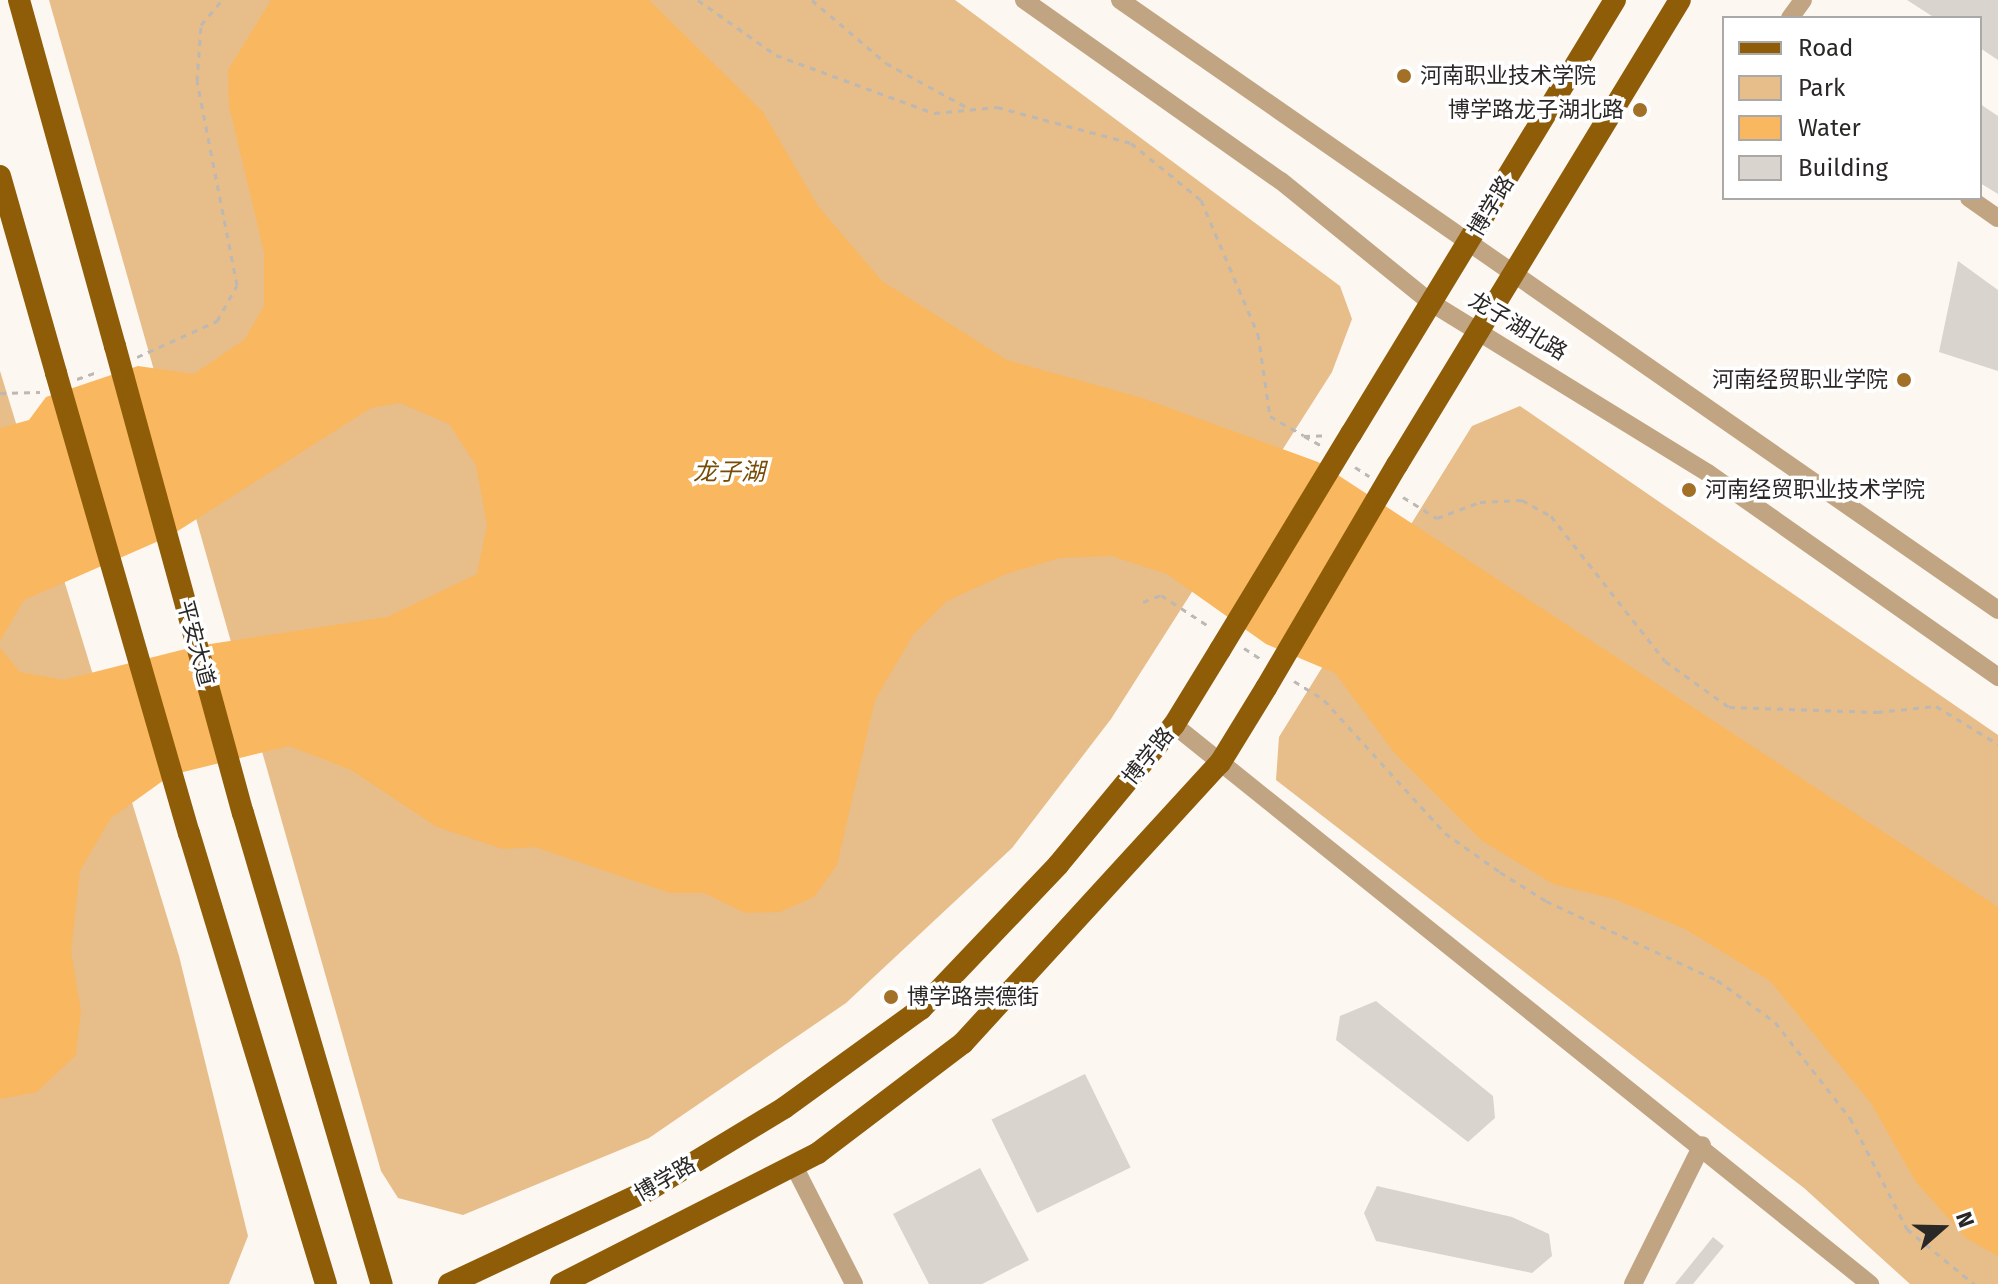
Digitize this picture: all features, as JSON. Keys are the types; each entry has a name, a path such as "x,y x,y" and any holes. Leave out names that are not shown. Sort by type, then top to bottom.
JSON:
{"main road":[{"name":"平安大道","path":"19,0 121,357 243,813 382,1284"},
{"name":"博学路","path":"449,1284 647,1191 784,1108 921,1009 1058,865 1174,725 1227,643 1615,0"},
{"path":"561,1284 794,1166 963,1043 1220,763 1477,328 1517,272 1680,0"},
{"path":"0,176 189,833 326,1284"}],"street":[{"name":"龙子湖北路","path":"1024,0 1281,181 1430,302 1477,328 1708,473 1998,677"},
{"name":"龙子湖北路","path":"1120,0 1471,240 1998,610"},
{"path":"1972,200 1998,218"},
{"path":"1174,725 1702,1145 1870,1284"},
{"path":"1633,1284 1702,1145"},
{"path":"794,1166 854,1284"}],"path":[{"path":"0,393 58,381 217,321 237,285 197,81 201,25 222,0"},
{"path":"698,0 776,55 934,113 997,107 1131,143 1201,200 1258,334 1270,416 1331,452"},
{"path":"812,0 886,63 972,110"},
{"path":"1304,436 1351,434"},
{"path":"1344,460 1384,485"},
{"path":"1397,493 1437,518 1480,502 1522,500 1551,516 1665,661 1729,707 1877,712 1936,706 1998,744"},
{"path":"1143,602 1161,595 1270,678"},
{"path":"1286,676 1324,700 1445,833 1500,872 1546,901 1717,980 1775,1022 1850,1118 1907,1229 1974,1284"}],"green space":[{"path":"49,0 955,0 1340,286 1352,319 1332,372 1111,719 1012,848 846,1003 649,1138 463,1215 398,1198 381,1171"},
{"path":"0,371 179,956 248,1236 229,1284 0,1284"},
{"path":"1520,406 1998,735 1998,1284 1910,1284 1804,1188 1276,780 1279,737 1472,426"}],"water":[{"name":"龙子湖","path":"271,0 649,0 763,112 818,206 882,281 1007,360 1142,398 1318,462 1998,907 1998,1256 1966,1238 1916,1182 1871,1103 1770,981 1685,929 1614,899 1553,884 1481,840 1396,755 1335,673 1266,644 1167,574 1111,556 1060,558 1006,574 947,601 913,635 875,700 837,865 814,897 780,912 745,913 704,893 670,893 535,847 503,849 437,827 351,770 289,746 171,775 111,818 80,871 71,952 81,1011 76,1055 37,1092 0,1099 0,648 20,672 63,680 197,646 387,617 477,574 487,525 476,465 449,424 400,403 371,408 170,536 24,600 0,641 0,428 29,420 46,397 138,366 194,374 245,339 264,306 264,252 229,106 228,70"}],"building":[{"path":"1907,0 1998,0 1998,60 1982,49 1982,16 1932,16"},
{"path":"1982,105 1998,116 1998,194 1982,184"},
{"path":"1958,261 1998,290 1998,371 1939,352"},
{"path":"1376,1001 1493,1096 1495,1118 1468,1142 1336,1040 1340,1016"},
{"path":"1085,1074 1131,1167 1037,1213 992,1120"},
{"path":"980,1168 1029,1260 982,1284 929,1284 893,1214"},
{"path":"1377,1186 1512,1217 1549,1234 1552,1256 1532,1273 1376,1241 1364,1213"},
{"path":"1713,1237 1724,1246 1693,1284 1675,1284"}],"place":[{"name":"河南职业技术学院","path":"1404,76"},
{"name":"博学路龙子湖北路","path":"1640,110"},
{"name":"河南经贸职业学院","path":"1904,380"},
{"name":"河南经贸职业技术学院","path":"1689,490"},
{"name":"博学路崇德街","path":"891,997"}]}
